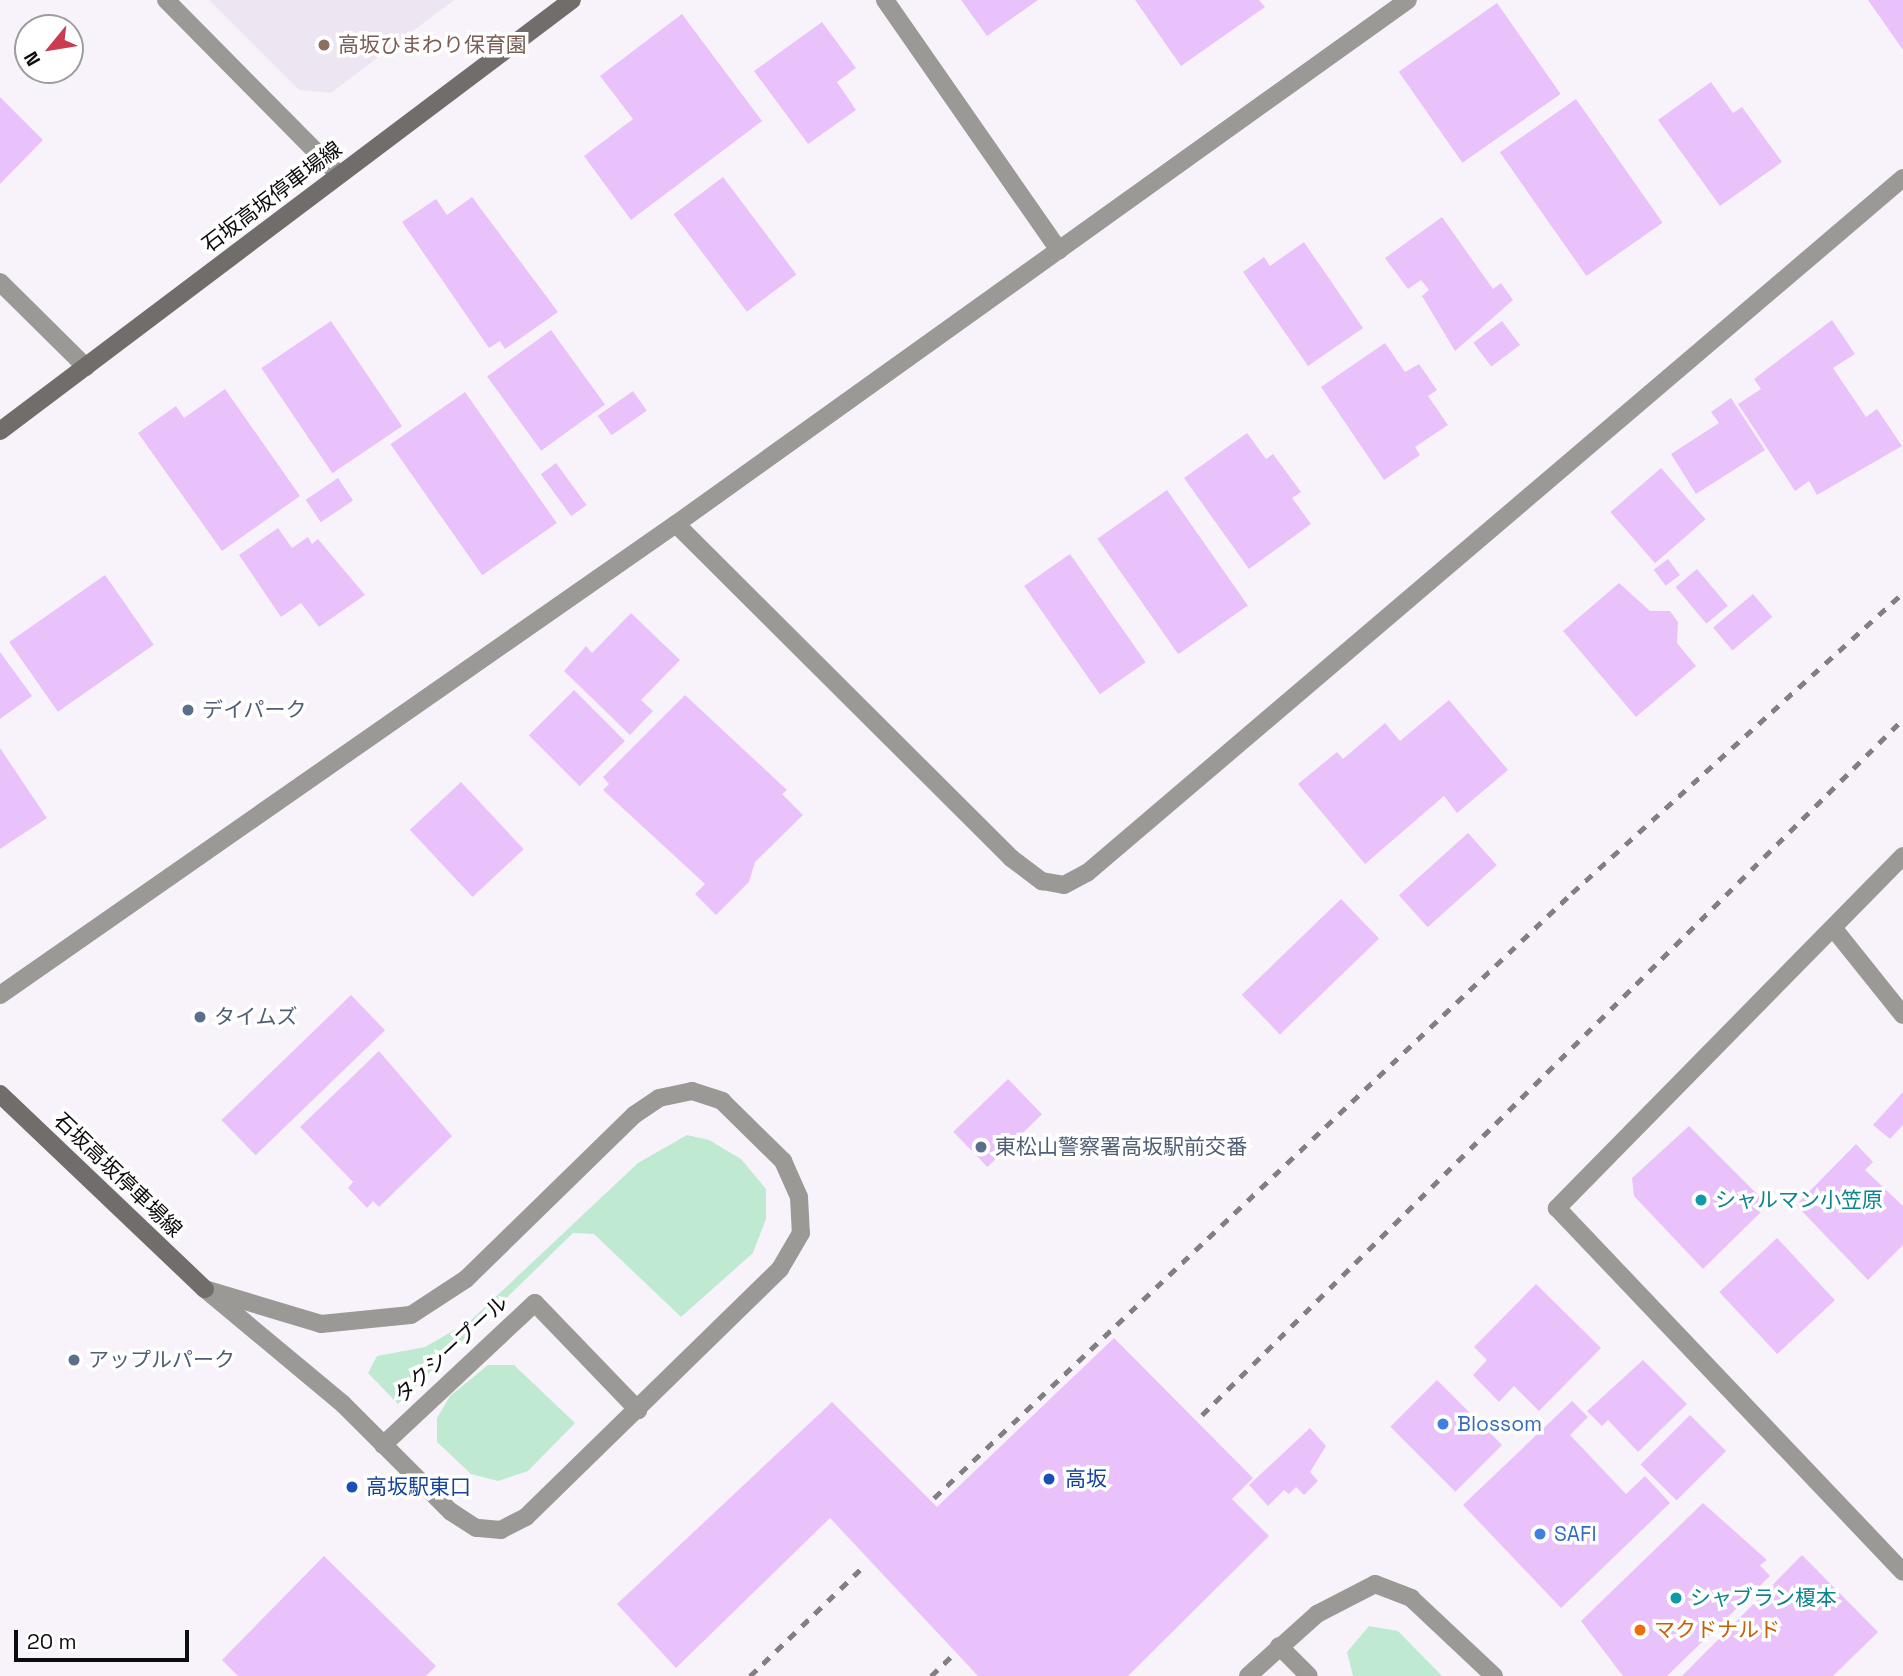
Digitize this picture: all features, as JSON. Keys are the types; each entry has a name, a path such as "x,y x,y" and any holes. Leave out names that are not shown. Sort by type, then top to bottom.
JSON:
{"main road":[{"name":"石坂高坂停車場線","path":"0,431 572,0"},
{"name":"石坂高坂停車場線","path":"0,1094 205,1289"}],"street":[{"path":"166,0 339,174"},
{"path":"884,0 1059,250"},
{"path":"0,995 676,524 1408,0"},
{"path":"676,524 1011,858 1042,881 1064,885 1087,873 1903,178"},
{"path":"0,282 86,367"},
{"path":"1903,856 1557,1208 1903,1572"},
{"path":"1834,929 1903,1015"},
{"path":"692,1091 722,1101 783,1161 799,1197 802,1233 780,1269 526,1517 501,1530 476,1528 451,1512 383,1445 205,1289 321,1324 411,1315 466,1279 634,1115 659,1098 692,1091"},
{"name":"タクシープール","path":"383,1445 535,1303 638,1410"},
{"path":"1248,1676 1279,1646 1354,1590 1391,1586 1432,1615 1494,1676"},
{"path":"1279,1646 1309,1676"}],"shaded area":[{"name":"高坂ひまわり保育園","path":"209,0 454,0 331,93 299,90"}],"green space":[{"path":"687,1135 709,1140 741,1159 766,1189 766,1219 753,1253 681,1317 594,1234 573,1233 398,1404 368,1373 377,1356 425,1347 470,1321 638,1163"},
{"path":"488,1365 514,1365 575,1423 528,1471 498,1481 471,1474 437,1442 437,1418 450,1396"},
{"path":"1369,1626 1398,1631 1442,1676 1353,1676 1347,1652"}],"building":[{"path":"961,0 1038,0 987,36"},
{"path":"1135,0 1259,0 1265,7 1181,66"},
{"path":"1868,0 1903,0 1903,50"},
{"path":"1497,3 1561,94 1462,163 1399,72"},
{"path":"682,14 762,121 631,220 584,156 633,119 600,76"},
{"path":"822,22 856,68 837,82 856,110 808,144 754,71"},
{"path":"1711,82 1733,113 1742,107 1782,162 1720,206 1658,120"},
{"path":"0,97 43,140 0,184"},
{"path":"1576,99 1663,223 1586,276 1500,152"},
{"path":"723,177 796,274 747,312 673,214"},
{"path":"472,197 558,312 505,349 500,341 489,348 402,222 436,199 447,215"},
{"path":"1442,217 1493,289 1501,283 1513,300 1455,351 1422,296 1429,290 1421,280 1408,289 1385,258"},
{"path":"1304,242 1363,328 1308,366 1243,272 1264,257 1270,266"},
{"path":"1832,320 1855,354 1833,368 1866,417 1877,409 1902,446 1817,495 1809,481 1795,491 1738,404 1761,389 1754,379"},
{"path":"331,321 402,426 332,473 261,368"},
{"path":"1502,321 1520,345 1491,367 1473,343"},
{"path":"551,330 605,404 541,451 487,376"},
{"path":"1385,343 1405,372 1419,364 1437,390 1428,396 1448,425 1415,447 1420,455 1384,480 1321,387"},
{"path":"225,389 300,496 222,551 138,433 176,406 184,418"},
{"path":"633,391 647,411 612,435 598,416"},
{"path":"465,392 557,523 482,575 390,444"},
{"path":"1731,398 1765,450 1696,494 1671,454 1719,423 1711,412"},
{"path":"1247,433 1266,459 1273,454 1301,492 1292,498 1311,524 1249,569 1184,478"},
{"path":"556,463 587,505 571,516 541,474"},
{"path":"1661,468 1706,519 1655,563 1610,512"},
{"path":"338,478 353,500 321,522 306,500"},
{"path":"1167,490 1248,606 1178,654 1097,539"},
{"path":"278,528 292,548 308,537 312,544 318,539 365,595 319,627 301,603 281,617 239,555"},
{"path":"1070,554 1146,662 1100,694 1024,586"},
{"path":"1668,559 1680,575 1666,586 1654,570"},
{"path":"1697,569 1728,606 1706,624 1676,587"},
{"path":"105,575 154,645 58,712 9,642"},
{"path":"1619,583 1650,611 1670,611 1678,622 1677,643 1696,666 1636,717 1563,631"},
{"path":"1753,594 1772,617 1732,650 1713,627"},
{"path":"631,613 680,660 641,700 653,711 630,735 564,671 586,646 592,653"},
{"path":"0,652 32,696 0,719"},
{"path":"574,690 625,741 580,786 529,735"},
{"path":"685,695 787,790 782,794 803,815 755,862 749,882 716,915 695,894 705,884 603,790 609,784 603,777"},
{"path":"1449,700 1508,770 1457,813 1444,796 1365,864 1298,784 1337,752 1343,759 1385,723 1400,741"},
{"path":"0,748 47,818 0,849"},
{"path":"461,782 524,849 473,897 410,830"},
{"path":"1468,833 1497,865 1428,927 1399,895"},
{"path":"1341,899 1379,939 1280,1034 1242,995"},
{"path":"351,995 385,1030 256,1155 222,1120"},
{"path":"379,1051 452,1136 379,1207 373,1201 367,1208 348,1188 353,1182 300,1127"},
{"path":"1008,1079 1042,1114 987,1167 953,1132"},
{"path":"1903,1092 1903,1125 1890,1139 1873,1125"},
{"name":"シャルマン小笠原","path":"1689,1126 1768,1205 1703,1269 1634,1196 1632,1178"},
{"path":"1856,1144 1873,1162 1865,1170 1903,1206 1903,1245 1868,1280 1796,1205"},
{"path":"1777,1238 1835,1300 1777,1354 1719,1292"},
{"path":"1536,1284 1601,1348 1539,1411 1514,1386 1499,1402 1473,1375 1487,1360 1474,1347"},
{"path":"1114,1338 1253,1478 1232,1499 1269,1536 1128,1676 978,1676 830,1518 676,1668 617,1604 832,1402 937,1507"},
{"path":"1643,1360 1687,1404 1638,1452 1608,1420 1602,1426 1587,1411"},
{"path":"1437,1380 1502,1445 1455,1492 1390,1427"},
{"path":"1572,1401 1588,1417 1570,1435 1626,1494 1645,1476 1670,1503 1561,1608 1463,1505"},
{"path":"1690,1415 1726,1451 1677,1501 1641,1464"},
{"path":"1310,1428 1326,1446 1310,1472 1318,1481 1304,1495 1296,1487 1289,1494 1284,1490 1268,1506 1249,1485"},
{"name":"シャブラン榎本","path":"1703,1503 1767,1560 1760,1565 1770,1576 1667,1676 1623,1676 1581,1621"},
{"path":"1802,1555 1878,1632 1833,1676 1682,1676"},
{"path":"324,1556 436,1666 426,1676 238,1676 222,1660"}],"railway":[{"path":"934,1498 1572,893 1903,593"},
{"path":"1202,1415 1903,719"},
{"path":"750,1676 865,1565"},
{"path":"931,1676 952,1656"}],"place":[{"name":"高坂ひまわり保育園","path":"324,45"},
{"name":"デイパーク","path":"188,710"},
{"name":"タイムズ","path":"200,1017"},
{"name":"東松山警察署高坂駅前交番","path":"981,1147"},
{"name":"シャルマン小笠原","path":"1701,1200"},
{"name":"アップルパーク","path":"74,1360"},
{"name":"Blossom","path":"1443,1424"},
{"name":"高坂","path":"1049,1479"},
{"name":"高坂駅東口","path":"352,1487"},
{"name":"SAFI","path":"1540,1534"},
{"name":"シャブラン榎本","path":"1676,1598"},
{"name":"マクドナルド","path":"1640,1630"}]}
